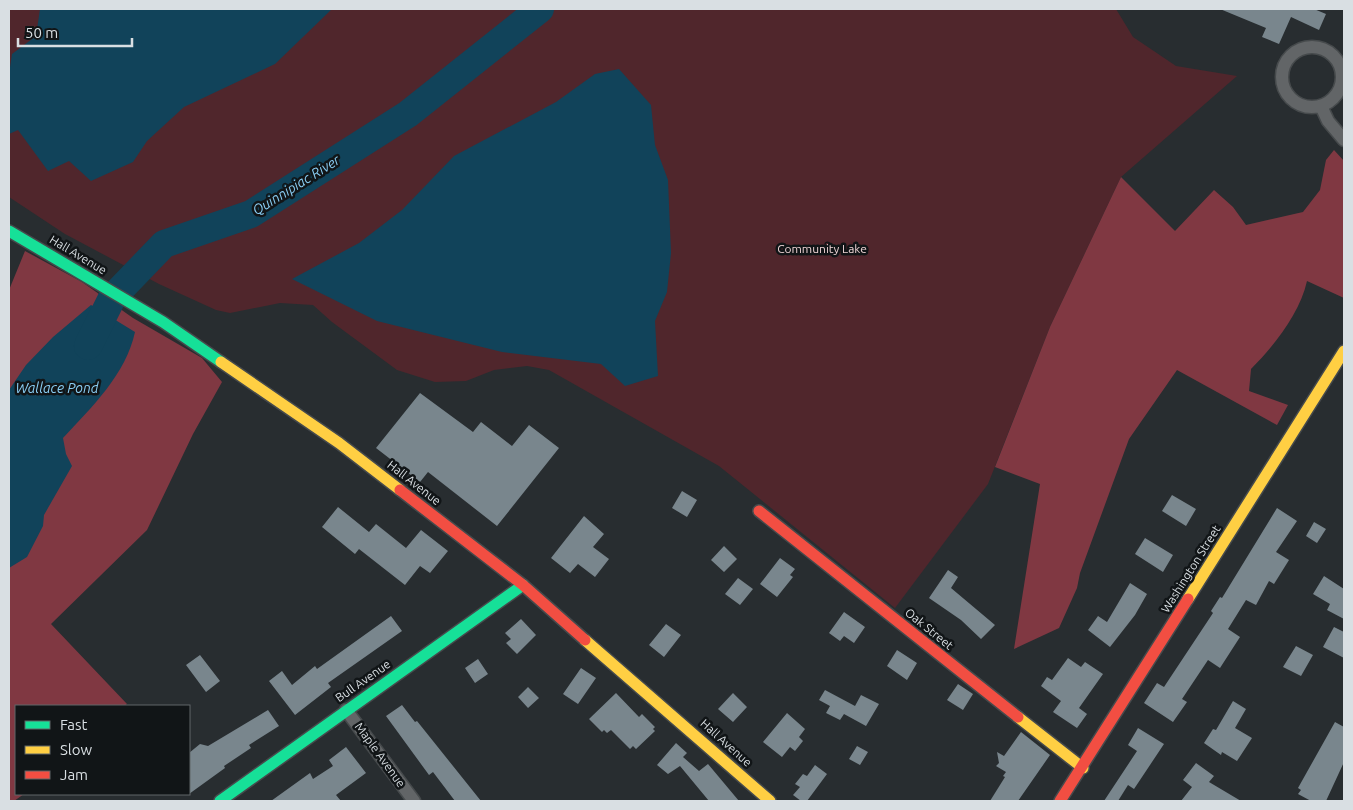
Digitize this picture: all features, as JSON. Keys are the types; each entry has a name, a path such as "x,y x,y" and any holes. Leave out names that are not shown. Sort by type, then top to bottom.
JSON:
{"street":[{"path":"1314,46 1325,49 1333,55 1342,74 1342,84 1338,94 1321,106 1302,106 1294,102 1282,87 1282,68 1287,58 1304,47 1314,46"},
{"path":"1321,106 1328,121 1344,140"},
{"name":"Hall Avenue","path":"9,231 163,322 339,443 523,585 720,755 770,801"},
{"name":"Washington Street","path":"1060,801 1344,351"},
{"name":"Oak Street","path":"759,511 1082,768"},
{"name":"Bull Avenue","path":"220,801 523,585"},
{"name":"Maple Avenue","path":"346,710 414,801"}],"green space":[{"name":"Community Lake","path":"9,9 1116,9 1133,37 1176,66 1237,76 1121,177 1050,327 988,484 895,608 719,466 549,370 527,366 494,370 466,381 435,382 397,370 332,322 313,305 280,303 230,313 216,310 159,284 65,234 9,197"}],"shaded area":[{"path":"1334,150 1344,161 1344,298 1307,281 1299,305 1285,328 1251,369 1249,391 1288,405 1277,425 1177,370 1129,439 1080,573 1077,588 1059,628 1014,649 1040,484 995,467 1050,327 1121,177 1175,231 1214,190 1233,207 1246,225 1303,212 1320,190 1326,160"},
{"path":"25,251 82,282 133,318 202,358 222,382 193,434 147,530 51,624 127,704 15,705 15,795 23,795 14,801 9,801 9,290"}],"water":[{"path":"40,9 332,9 275,64 184,107 147,141 133,162 91,181 69,161 48,171 18,130 9,134 9,74 12,54 36,36"},
{"path":"619,69 651,105 655,145 668,180 671,253 667,292 655,321 658,376 625,386 601,364 502,352 377,321 292,279 359,243 402,210 454,156 556,102 595,74"},
{"name":"Wallace Pond","path":"91,305 135,332 131,347 116,376 63,438 66,454 72,466 44,515 43,526 27,557 9,568 9,390 26,365 53,337"}],"building":[{"path":"1220,9 1314,9 1326,14 1319,30 1291,17 1279,44 1262,37 1266,28"},
{"path":"420,393 473,432 481,422 512,446 529,425 559,448 497,526 428,472 420,482 376,448"},
{"path":"682,491 697,500 687,517 672,508"},
{"path":"1172,495 1196,509 1186,526 1162,511"},
{"path":"338,507 369,532 376,524 406,548 421,530 448,551 430,573 420,566 405,585 359,549 355,554 322,527"},
{"path":"1277,508 1297,521 1276,552 1289,560 1274,584 1269,581 1256,605 1246,600 1228,629 1240,637 1220,668 1208,660 1182,699 1187,702 1173,722 1144,703 1157,683 1164,687 1213,613 1211,611 1220,597 1222,598"},
{"path":"584,516 604,534 593,547 609,559 595,577 578,564 570,573 551,558"},
{"path":"1314,522 1326,529 1317,543 1306,536"},
{"path":"1145,538 1173,555 1163,572 1135,554"},
{"path":"724,546 737,559 724,572 711,560"},
{"path":"780,558 795,569 790,575 793,577 777,597 760,584"},
{"path":"948,570 958,577 951,588 995,625 981,639 961,620 929,598"},
{"path":"1324,576 1344,589 1344,619 1327,610 1330,604 1313,594"},
{"path":"738,578 753,589 740,605 725,594"},
{"path":"1130,583 1147,594 1135,615 1110,647 1088,630 1098,616 1107,622"},
{"path":"844,612 865,627 854,643 844,636 840,641 829,633"},
{"path":"391,616 402,631 328,683 331,687 295,715 269,681 282,671 292,685 315,666 317,669"},
{"path":"521,619 536,635 517,654 506,643 511,639 505,633"},
{"path":"666,624 681,635 664,657 649,645"},
{"path":"1334,627 1344,632 1344,658 1323,647"},
{"path":"1296,646 1313,655 1301,676 1283,667"},
{"path":"897,650 917,663 907,680 887,666"},
{"path":"200,655 220,681 206,692 186,665"},
{"path":"1068,658 1081,667 1085,662 1103,674 1079,708 1087,714 1077,728 1053,712 1061,701 1041,686 1047,677 1052,680"},
{"path":"478,659 488,674 475,683 465,668"},
{"path":"581,668 596,678 578,704 563,694"},
{"path":"958,684 973,694 963,710 947,700"},
{"path":"528,687 539,698 528,708 518,697"},
{"path":"825,690 855,706 861,695 879,704 866,726 844,714 840,720 826,713 830,706 819,700"},
{"path":"616,693 639,717 642,714 655,727 653,729 655,731 636,749 633,746 630,749 611,730 607,733 604,730 602,732 589,719"},
{"path":"733,693 747,707 733,722 718,709"},
{"path":"1233,701 1246,709 1235,728 1252,738 1237,761 1222,752 1221,755 1204,743 1213,729 1216,730"},
{"path":"402,705 481,801 455,801 433,772 429,775 386,716"},
{"path":"268,710 279,726 249,745 251,748 224,766 225,768 190,793 190,752 200,744 208,746"},
{"path":"787,713 805,729 799,737 803,741 795,751 790,747 782,757 763,742"},
{"path":"1335,722 1344,727 1344,762 1326,801 1311,801 1298,794 1301,790 1298,788"},
{"path":"1138,728 1164,744 1134,789 1128,785 1118,801 1104,801 1137,751 1128,745"},
{"path":"1021,732 1050,755 1018,801 990,801 1005,777 1003,776 1006,772 996,766 999,763 997,752 1004,756"},
{"path":"676,743 687,753 683,757 699,771 708,764 739,801 709,801 680,766 668,774 657,765"},
{"path":"857,746 868,752 860,765 849,759"},
{"path":"346,747 366,773 336,795 341,801 271,801 310,773 313,779 333,766 329,760"},
{"path":"1196,763 1214,776 1209,782 1241,801 1181,801 1192,787 1183,780"},
{"path":"815,765 827,774 807,801 801,801 793,795 800,787 795,784 803,774 807,776"}],"waterway":[{"name":"Quinnipiac River","path":"88,346 112,298 164,244 251,214 408,114 540,9"}],"traffic: fast":[{"path":"9,231 163,322 221,362"},
{"path":"220,801 523,585"}],"traffic: slow":[{"path":"1188,599 1344,351"},
{"path":"221,362 339,443 400,490"},
{"path":"585,640 770,801"},
{"path":"1018,717 1083,768"}],"traffic: jam":[{"path":"400,490 523,585 585,640"},
{"path":"759,511 1018,717"},
{"path":"1060,801 1188,599"}]}
